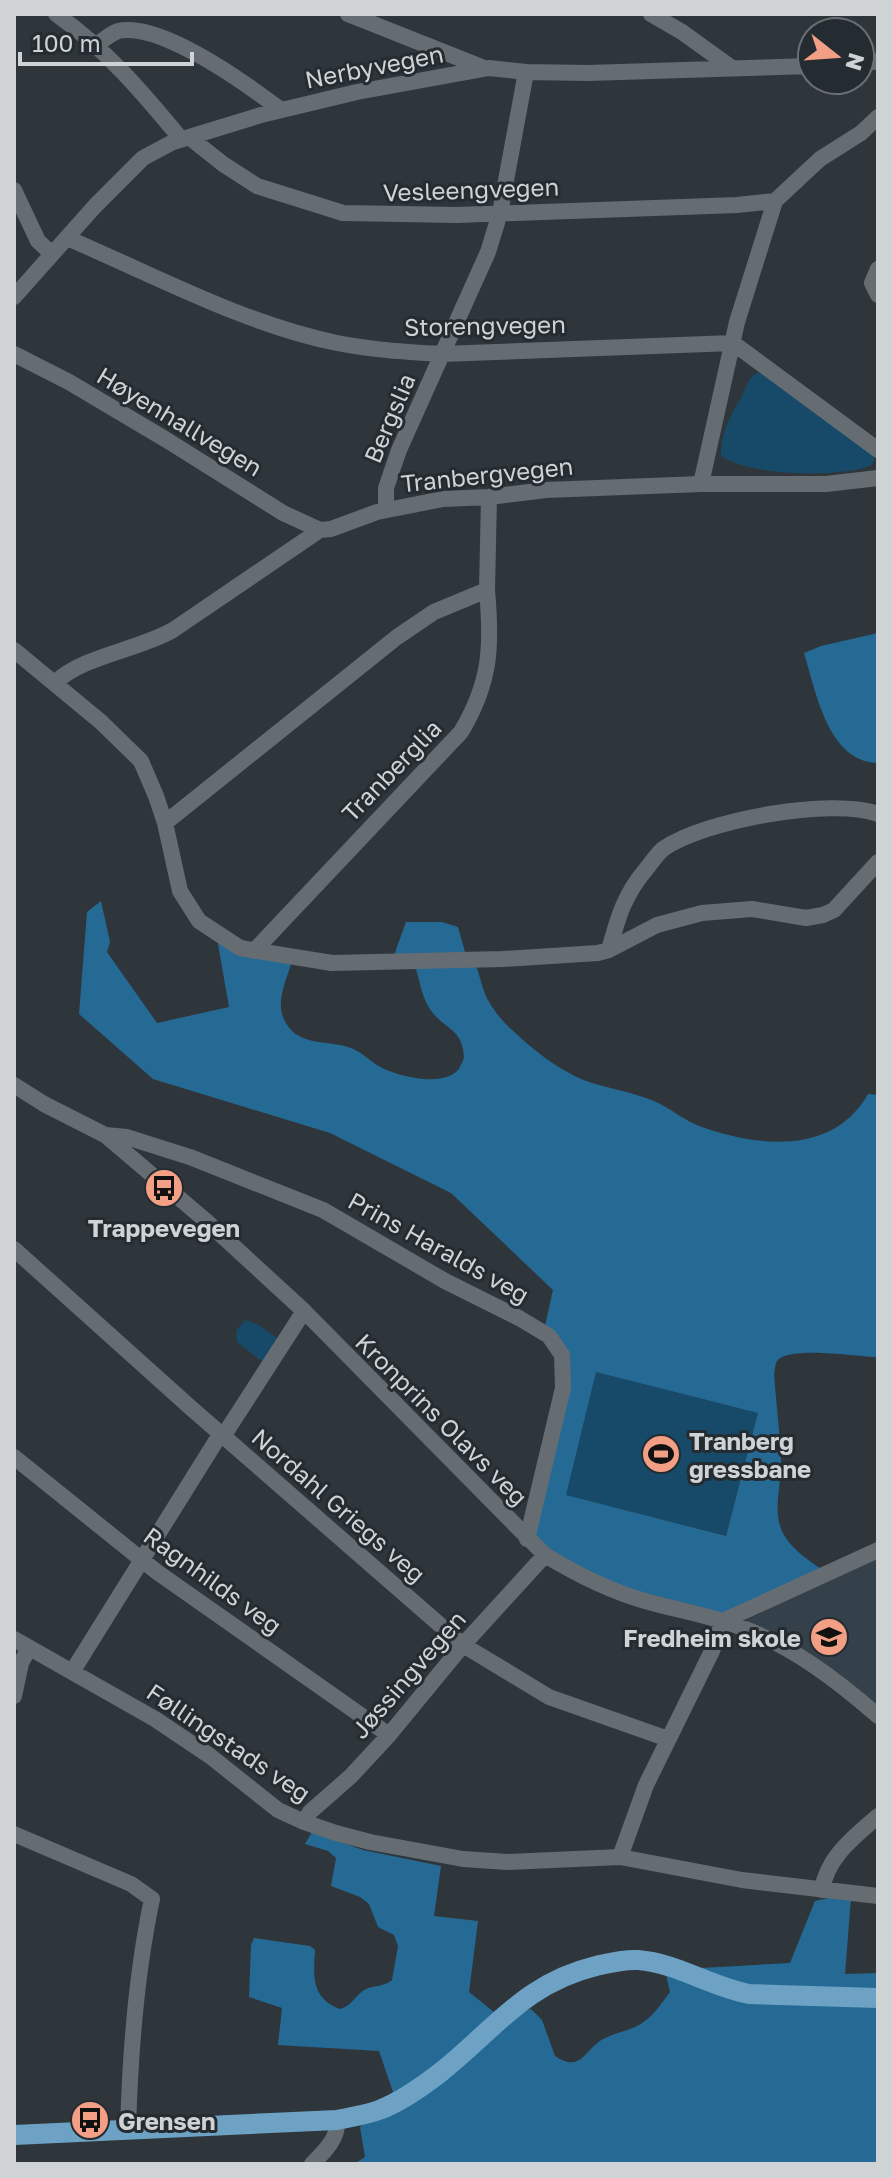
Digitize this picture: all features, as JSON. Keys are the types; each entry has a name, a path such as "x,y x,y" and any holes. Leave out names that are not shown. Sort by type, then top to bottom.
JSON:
{"main road":[{"path":"14,2135 337,2120 378,2111 441,2072 506,2013 540,1988 563,1975 611,1963 636,1960 656,1963 749,1994 878,1998"}],"street":[{"name":"Vesleengvegen","path":"56,14 97,45 185,138 257,186 343,213 373,216 500,213 775,201"},
{"path":"348,14 485,69"},
{"path":"651,14 732,68"},
{"path":"97,45 118,31 135,31 160,38 192,51 281,110"},
{"name":"Nerbyvegen","path":"15,293 143,158 185,138 281,110 357,92 485,69 588,73 796,66"},
{"name":"Bergslia","path":"386,510 386,488 396,459 488,252 500,213 526,72"},
{"path":"701,484 737,322 775,201 820,159 861,133 878,117"},
{"path":"14,190 32,241 52,254"},
{"name":"Storengvegen","path":"67,238 236,312 281,328 337,343 394,352 442,354 733,343"},
{"path":"878,269 872,283 878,295"},
{"path":"733,343 878,450"},
{"name":"Høyenhallvegen","path":"14,354 69,382 283,513 320,530"},
{"name":"Tranbergvegen","path":"56,682 68,671 154,641 320,530 386,510 443,499 546,490 701,484 826,484 878,478"},
{"name":"Tranberglia","path":"254,951 461,732 476,707 485,681 491,629 487,590 489,497"},
{"path":"165,823 397,637 434,612 487,590"},
{"path":"14,650 56,682 141,761 165,823 180,891 199,921 240,948 332,963 535,957 609,950 657,925 702,913 752,909 806,918 823,915 834,910 878,862"},
{"path":"609,950 621,905 636,880 662,850 685,838 761,815 828,809 865,809 878,814"},
{"name":"Kronprins Olavs veg","path":"14,1085 105,1135 205,1220 304,1311 545,1555 606,1587 642,1600 723,1621 785,1648 878,1716"},
{"name":"Prins Haralds veg","path":"105,1135 127,1137 190,1157 323,1210 445,1281 549,1336 562,1355 563,1388 527,1539"},
{"name":"Nordahl Griegs veg","path":"14,1249 463,1645 549,1697 668,1739"},
{"path":"72,1672 222,1434 304,1311"},
{"name":"Ragnhilds veg","path":"14,1457 143,1560 389,1735"},
{"path":"620,1857 646,1785 712,1651 723,1621 878,1550"},
{"name":"Jøssingvegen","path":"304,1822 310,1812 351,1776 389,1735 463,1645 545,1555"},
{"path":"14,1696 21,1663 21,1644"},
{"name":"Føllingstads veg","path":"21,1644 165,1725 268,1803 304,1822 370,1842 463,1859 508,1862 620,1857 643,1859 719,1876 878,1896"},
{"path":"822,1890 836,1856 878,1816"},
{"path":"14,1834 131,1884 152,1899 137,1996 128,2131"},
{"path":"312,2164 326,2151 338,2129 337,2120"}],"shaded area":[{"path":"760,372 874,455 870,466 837,472 794,473 752,468 721,456 724,432 730,418 748,381"},
{"path":"878,633 878,763 861,760 847,751 836,738 820,705 804,653"},
{"path":"101,901 110,942 107,952 157,1023 229,1007 218,944 226,934 293,958 281,1010 288,1027 295,1034 312,1041 351,1048 377,1065 406,1076 430,1079 451,1075 458,1070 464,1058 461,1041 429,1008 416,969 393,958 406,922 442,922 458,927 465,952 473,961 490,1004 504,1023 537,1051 576,1076 648,1099 699,1126 745,1139 792,1141 814,1137 835,1128 853,1114 868,1094 878,1095 878,1357 795,1354 777,1361 774,1374 781,1461 778,1518 791,1545 821,1569 734,1618 631,1594 546,1559 530,1521 563,1367 542,1339 553,1290 451,1193 330,1133 153,1079 79,1014 87,912","holes":["596,1372 758,1413 726,1536 566,1495"]},
{"path":"245,1320 279,1339 264,1363 237,1342 236,1331"},
{"name":"Tranberg gressbane","path":"596,1372 758,1413 726,1536 565,1495"},
{"name":"Fredheim skole","path":"878,1557 878,1706 832,1669 746,1620"},
{"path":"312,1832 363,1850 441,1866 434,1916 478,1921 469,1992 500,2017 531,2009 542,2020 555,2056 571,2062 582,2058 603,2039 639,2025 653,2014 670,1992 665,1970 790,1963 815,1901 833,1897 851,1898 845,1974 878,1973 878,2164 354,2164 365,2157 360,2127 394,2095 379,2051 278,2045 282,2008 249,1997 254,1938 310,1946 315,1950 316,1986 324,1999 340,2009 366,1989 392,1980 398,1946 394,1935 378,1927 369,1904 360,1897 331,1886 336,1858 328,1851 305,1844"}],"place":[{"name":"Trappevegen","path":"164,1188"},
{"name":"Tranberg gressbane","path":"661,1454"},
{"name":"Fredheim skole","path":"829,1637"},
{"name":"Grensen","path":"90,2120"}]}
